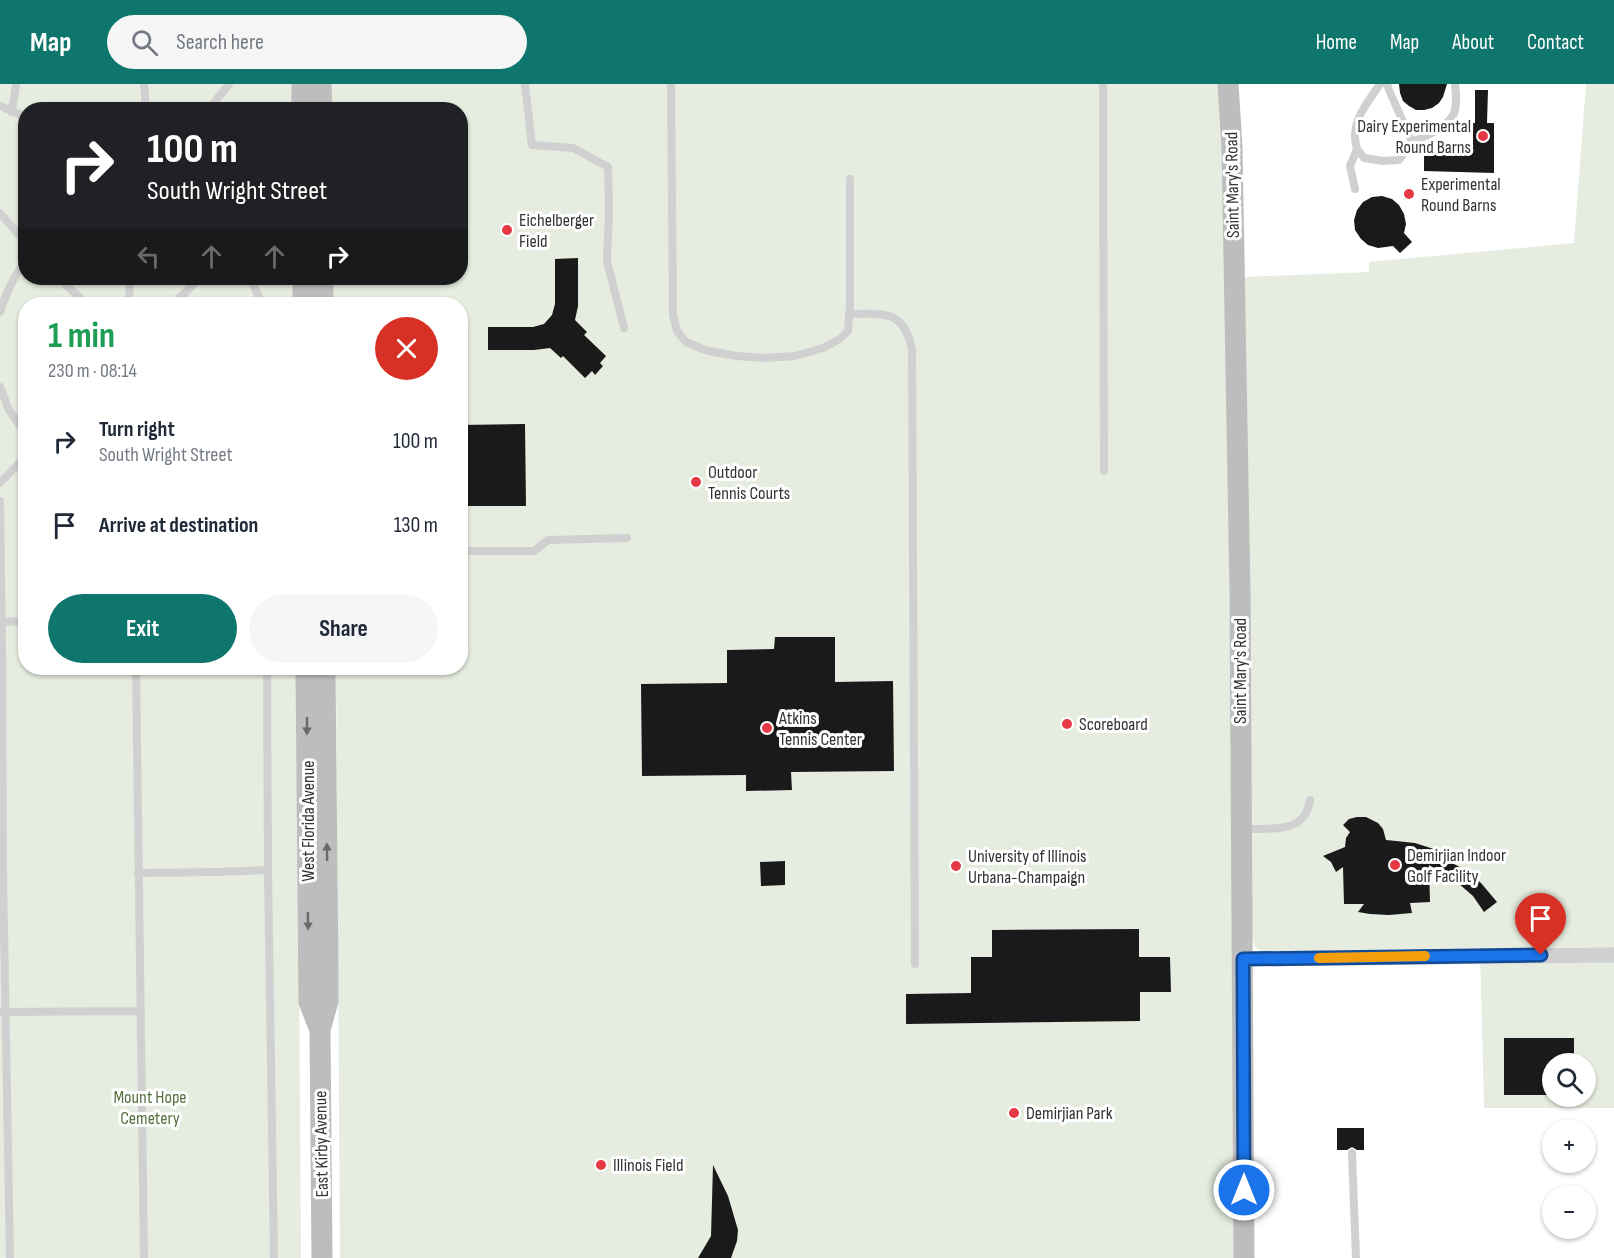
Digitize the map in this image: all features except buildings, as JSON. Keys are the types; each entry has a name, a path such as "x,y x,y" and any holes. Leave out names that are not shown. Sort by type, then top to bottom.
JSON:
{"street":[{"path":"302,84 302,102"},
{"path":"321,84 322,102"},
{"name":"Saint Mary's Road","path":"1228,84 1232,147 1240,592 1244,1258"},
{"name":"West Florida Avenue","path":"306,675 319,974"},
{"name":"West Florida Avenue","path":"319,974 325,675"},
{"path":"1243,959 1614,955"},
{"name":"East Kirby Avenue","path":"319,974 328,1001 320,1030 322,1258"}],"lane":[{"path":"12,112 16,84"},
{"path":"144,84 145,102"},
{"path":"215,102 229,84"},
{"path":"525,84 531,145 573,148 608,167 607,261 624,328"},
{"path":"671,84 673,315 677,331 686,342 708,351 765,358 795,356 823,348 840,339 848,331 850,179"},
{"path":"1103,84 1104,471"},
{"path":"1380,84 1355,125 1354,139 1357,149 1364,158 1383,161 1399,160 1412,142 1437,131 1453,116 1456,100 1455,84"},
{"path":"1387,84 1412,142"},
{"path":"0,106 18,114"},
{"path":"1355,189 1350,166 1357,149"},
{"path":"0,213 18,236"},
{"path":"0,312 7,290 18,270"},
{"path":"66,285 79,297"},
{"path":"180,297 193,285"},
{"path":"849,314 878,314 897,319 908,333 912,349 915,964"},
{"path":"0,387 8,408 18,423"},
{"path":"0,483 18,464"},
{"path":"0,501 3,1012 10,1258"},
{"path":"468,551 534,551 548,540 627,538"},
{"path":"1,622 18,621"},
{"path":"136,675 144,1258"},
{"path":"267,675 274,1258"},
{"path":"1242,829 1286,828 1299,822 1309,809 1310,800"},
{"path":"138,873 268,870"},
{"path":"3,1012 140,1011"},
{"path":"1352,1153 1356,1258"}],"green space":[{"name":"Mount Hope Cemetery","path":"0,84 292,84 293,102 18,102 18,285 294,285 294,297 18,297 18,675 297,675 301,1258 0,1258"},
{"name":"University of Illinois Urbana-Champaign","path":"331,84 1221,84 1225,170 1237,1258 340,1258 336,675 468,675 468,297 333,297 333,285 468,285 468,102 332,102"},
{"path":"1586,84 1614,84 1614,1108 1484,1108 1480,948 1262,952 1255,947 1252,936 1243,277 1369,272 1369,262 1574,243"}],"slow traffic":[{"path":"1319,958 1425,956"}],"place":[{"name":"Dairy Experimental Round Barns","path":"1483,136"},
{"name":"Experimental Round Barns","path":"1409,194"},
{"name":"Eichelberger Field","path":"507,230"},
{"name":"Outdoor Tennis Courts","path":"696,482"},
{"name":"Scoreboard","path":"1067,724"},
{"name":"Atkins Tennis Center","path":"767,728"},
{"name":"Demirjian Indoor Golf Facility","path":"1395,865"},
{"name":"University of Illinois Urbana-Champaign","path":"956,866"},
{"name":"Demirjian Park","path":"1014,1113"},
{"name":"Illinois Field","path":"601,1165"}],"route":[{"path":"1244,1190 1243,959 1541,955"}]}
